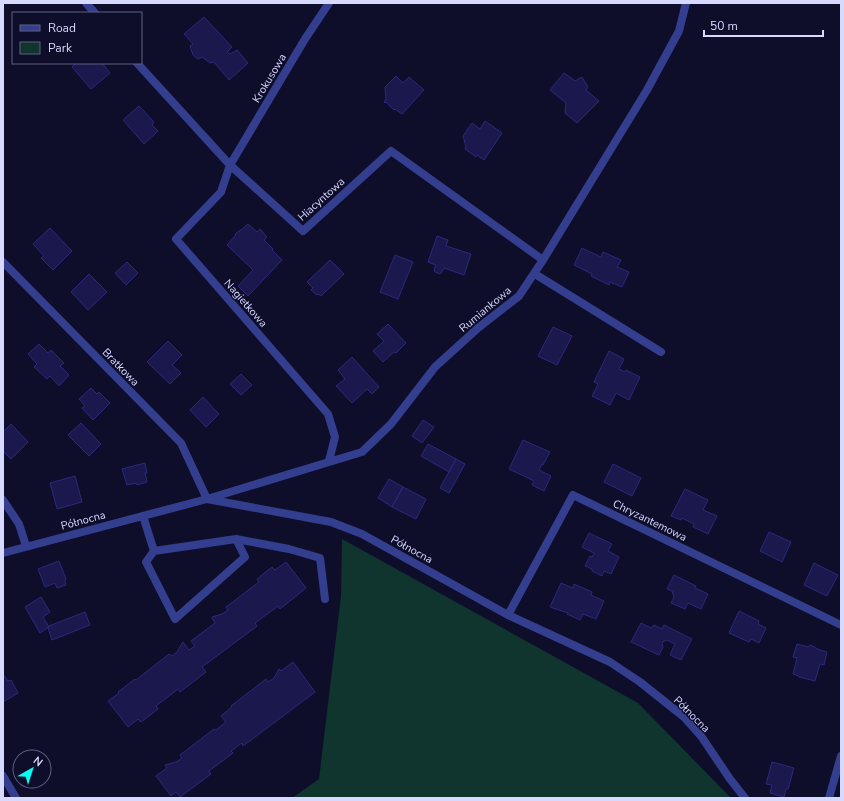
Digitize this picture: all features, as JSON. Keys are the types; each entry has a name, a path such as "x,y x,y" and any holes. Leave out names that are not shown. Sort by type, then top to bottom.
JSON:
{"street":[{"path":"86,3 94,12"},
{"name":"Krokusowa","path":"230,165 305,39 329,3"},
{"name":"Rumiankowa","path":"208,499 362,452 391,424 435,367 478,328 519,296 535,274 647,90 679,31 686,3"},
{"name":"Hiacyntowa","path":"138,64 230,165 302,231 391,152 543,260"},
{"name":"Nagietkowa","path":"230,165 221,192 176,239 328,414 335,437 329,462"},
{"name":"Bratkowa","path":"3,262 181,443 208,499"},
{"path":"535,274 661,352"},
{"name":"Chryzantemowa","path":"508,615 573,495 841,625"},
{"name":"Północna","path":"3,552 208,499 331,522 362,534 508,615 610,662 640,682 684,717 701,736 730,779 745,798"},
{"path":"3,500 19,524 26,546"},
{"path":"143,516 154,551"},
{"path":"236,539 245,557 175,619 146,562 154,551 236,539 289,548 320,558 325,599"},
{"path":"829,798 841,756"},
{"path":"3,776 16,798"}],"green space":[{"path":"342,539 638,703 731,798 292,798 319,779 341,596"}],"building":[{"path":"204,17 232,47 227,52 230,54 237,50 248,63 229,80 214,62 210,63 202,57 198,59 193,55 190,46 193,44 184,34"},
{"path":"75,64 103,64 110,73 91,89 72,67"},
{"path":"564,73 575,81 582,77 588,87 586,90 599,101 577,123 565,113 566,103 550,90"},
{"path":"396,76 403,83 409,77 424,90 402,114 384,102 386,99 385,87"},
{"path":"139,106 154,122 152,125 158,131 144,144 123,120"},
{"path":"485,121 502,133 484,160 477,155 476,157 465,149 466,147 463,136 472,123 480,129"},
{"path":"248,224 257,232 260,229 267,237 264,240 282,260 248,296 238,286 253,270 227,245 236,233"},
{"path":"50,228 72,251 53,270 41,258 44,256 33,244"},
{"path":"437,236 448,240 446,246 471,254 464,275 444,268 440,274 435,272 434,269 436,265 428,262"},
{"path":"582,248 601,257 603,252 621,260 617,267 629,272 622,287 610,282 609,285 574,265"},
{"path":"395,255 413,262 398,299 380,292"},
{"path":"330,260 344,274 321,296 318,294 317,295 311,290 313,288 307,282"},
{"path":"127,262 138,273 126,285 115,273"},
{"path":"89,274 107,292 88,310 71,292"},
{"path":"388,324 406,343 396,353 394,352 383,362 373,351 384,341 377,334"},
{"path":"553,327 572,336 557,365 538,356"},
{"path":"168,341 182,355 172,365 181,373 170,384 147,362"},
{"path":"39,344 48,353 51,350 64,363 60,366 69,375 59,386 50,376 47,379 34,367 37,364 28,354"},
{"path":"609,351 624,359 619,369 625,372 626,370 640,377 629,400 616,393 610,405 592,396 598,384 594,382"},
{"path":"352,357 379,387 372,394 367,389 352,403 336,386 345,379 338,370"},
{"path":"241,374 252,385 241,395 230,384"},
{"path":"91,388 97,394 99,392 110,403 93,420 82,408 85,406 79,399"},
{"path":"203,397 219,414 206,427 190,410"},
{"path":"423,420 434,427 422,443 412,436"},
{"path":"81,423 101,444 89,456 68,435"},
{"path":"11,424 28,442 11,459 3,451 3,432"},
{"path":"523,440 550,452 539,470 551,476 544,491 532,485 534,481 509,469"},
{"path":"428,444 456,459 449,472 421,456"},
{"path":"456,459 465,464 449,493 440,488"},
{"path":"145,463 147,482 137,485 136,483 127,485 122,469"},
{"path":"613,464 641,478 632,496 604,482"},
{"path":"75,476 82,502 57,509 50,483"},
{"path":"389,479 403,487 392,507 378,498"},
{"path":"403,487 426,499 416,519 392,507"},
{"path":"685,489 708,500 703,510 717,516 708,534 693,527 694,524 682,518 681,520 671,516"},
{"path":"769,532 791,542 782,562 760,551"},
{"path":"589,533 612,544 608,551 619,557 611,574 604,571 602,576 585,566 590,556 592,557 594,553 582,547"},
{"path":"59,561 66,579 66,585 57,588 55,583 45,587 38,569"},
{"path":"286,562 306,588 280,609 278,606 255,623 257,626 202,667 206,672 180,692 178,689 156,706 158,709 141,722 138,719 128,727 108,701 169,654 172,656 177,652 183,642 189,650 195,646 191,641 215,623 212,617 222,614 228,610 226,607 259,582 257,579 272,567 275,570"},
{"path":"814,563 838,575 827,596 804,585"},
{"path":"674,575 708,594 701,609 688,603 685,609 671,603 674,597 672,591 667,589"},
{"path":"561,583 573,588 574,584 592,592 591,595 604,601 596,619 583,614 580,620 567,614 568,613 550,607"},
{"path":"41,597 50,612 43,617 49,627 40,633 25,607"},
{"path":"739,611 759,621 758,624 766,628 759,643 751,639 749,642 729,633"},
{"path":"85,612 90,625 52,640 48,628 49,626"},
{"path":"641,623 651,628 654,625 662,629 664,625 692,639 681,660 670,655 675,644 667,640 662,642 663,647 659,655 631,642"},
{"path":"797,644 808,647 810,645 827,652 824,665 820,664 815,681 793,674 797,658 793,657"},
{"path":"293,662 315,692 243,746 242,743 231,751 233,753 209,771 211,774 180,797 176,792 171,796 156,776 167,768 165,765 176,762 182,758 180,755 214,729 216,730 226,722 221,716 232,707 231,706 266,679 268,682 274,678 279,669 281,671"},
{"path":"3,674 8,681 11,680 18,693 3,702"},
{"path":"772,762 794,768 784,797 770,793 772,785 766,784"}]}
